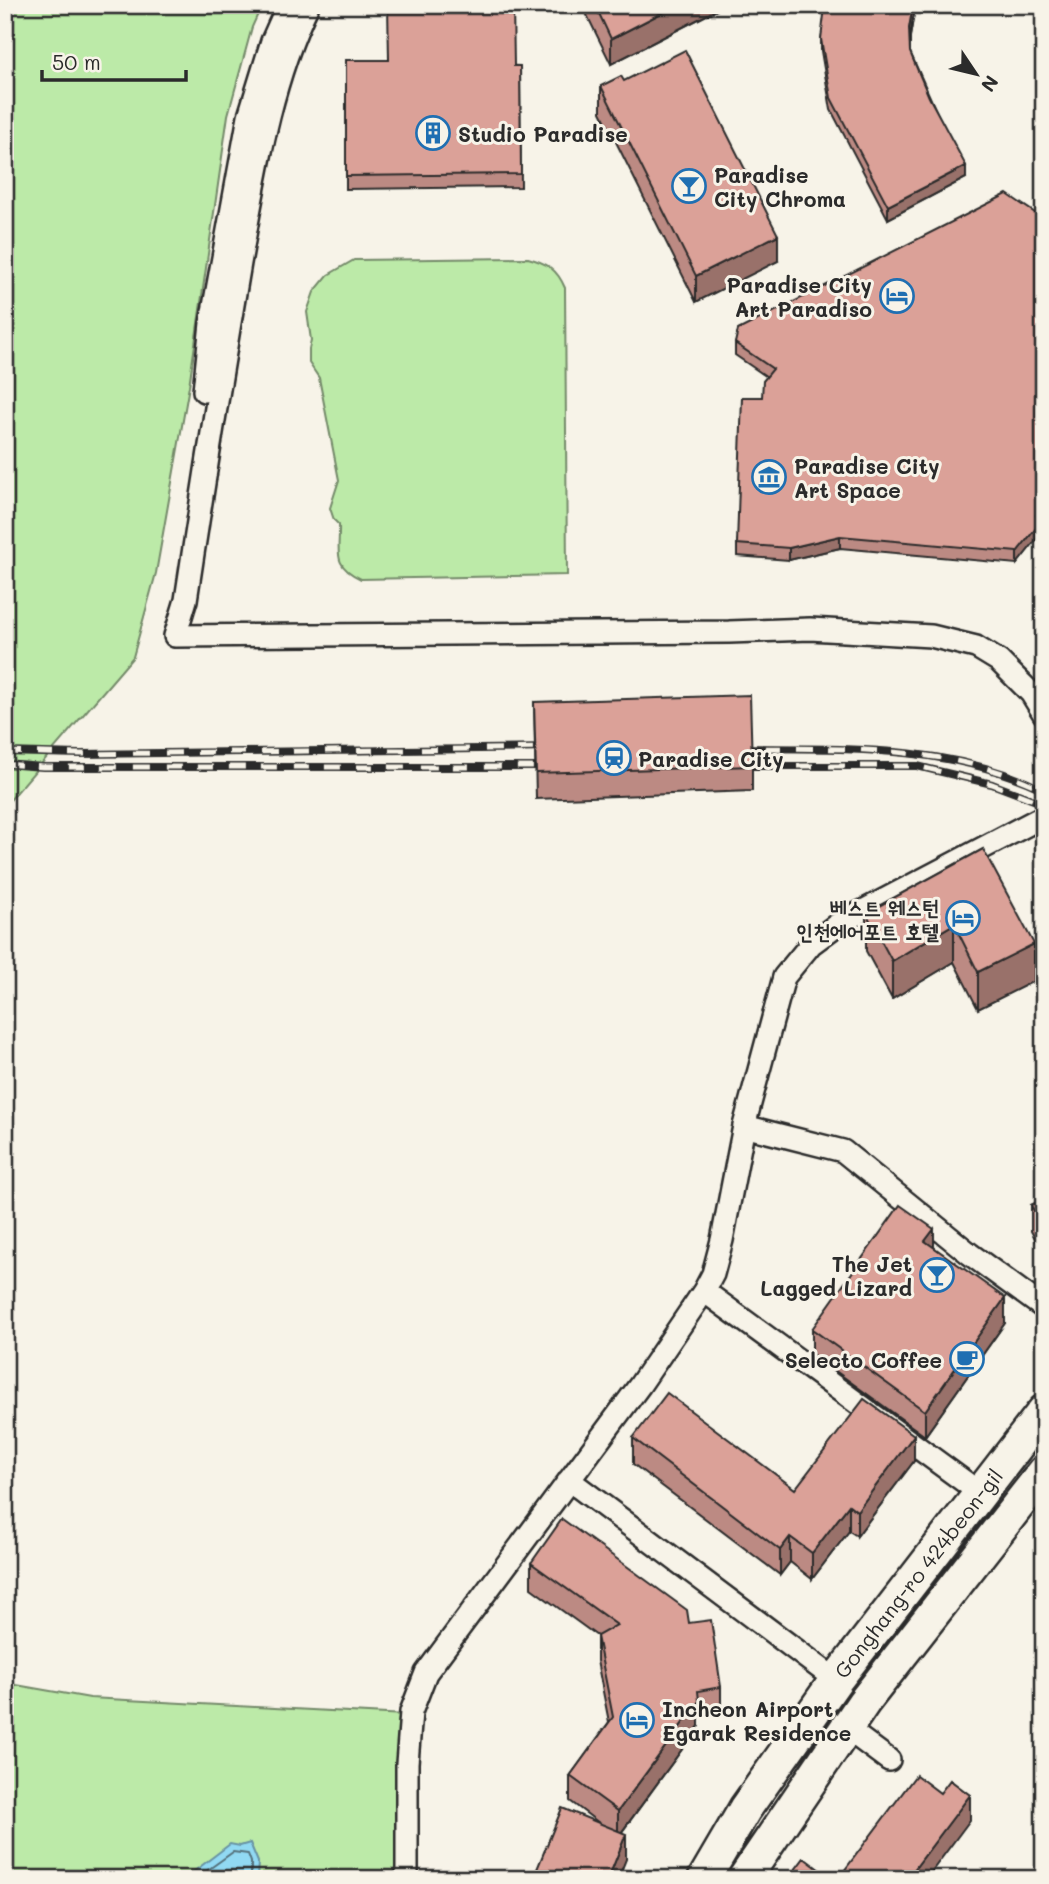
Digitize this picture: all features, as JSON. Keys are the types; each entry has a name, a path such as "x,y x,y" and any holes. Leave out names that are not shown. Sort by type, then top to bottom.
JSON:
{"street":[{"path":"175,636 173,601 211,323 249,116 272,41 288,5"},
{"path":"175,636 186,600 255,177 281,75 308,5"},
{"path":"175,636 810,629 931,636 976,647 999,662 1031,692 1044,714"},
{"path":"407,1879 407,1763 411,1712 426,1673 640,1385 704,1291 722,1240 744,1126 784,977 811,944 838,924 1044,816"},
{"path":"744,1126 843,1151 960,1246 1044,1308"},
{"path":"704,1291 980,1493"},
{"name":"Gonghang-ro 424beon-gil","path":"704,1879 745,1809 836,1680 1044,1411"},
{"name":"Gonghang-ro 424beon-gil","path":"744,1879 846,1728 1044,1472"},
{"path":"569,1480 836,1680"},
{"path":"846,1728 889,1760"}],"green space":[{"path":"5,5 262,5 252,27 228,115 189,386 156,573 133,657 5,806"},
{"path":"528,258 551,268 565,288 567,575 361,579 351,574 339,557 339,525 330,508 339,480 319,378 309,363 311,340 307,312 314,292 328,275 354,260"},
{"path":"5,1683 90,1698 405,1715 404,1879 5,1879"}],"water":[{"path":"250,1843 258,1862 257,1879 184,1879 230,1844 240,1846"}],"building":[{"name":"Studio Paradise","path":"388,5 513,5 514,66 520,66 521,174 346,176 346,60 389,60"},
{"path":"595,5 677,5 611,39"},
{"path":"827,5 913,5 909,28 910,52 929,97 966,166 888,206 831,98 821,39"},
{"name":"Paradise City Chroma","path":"685,50 778,235 696,276 601,86 621,76 624,81"},
{"path":"1007,194 1044,219 1044,502 1036,515 1040,523 1017,552 840,536 789,548 737,544 742,397 762,397 763,381 773,369 735,343 738,330"},
{"path":"750,695 752,766 536,773 534,702"},
{"path":"983,849 1034,944 978,972 954,924 892,961 866,913"},
{"path":"1044,1199 1044,1230 1031,1205"},
{"path":"900,1205 934,1229 925,1241 1005,1298 925,1411 812,1329"},
{"path":"667,1393 795,1489 864,1399 914,1435 857,1511 849,1505 812,1553 790,1537 780,1550 633,1438"},
{"path":"562,1519 687,1610 689,1623 711,1620 721,1687 698,1691 699,1701 618,1811 570,1776 613,1717 597,1636 617,1625 531,1563"},
{"path":"916,1775 940,1793 950,1780 970,1795 907,1879 838,1879"},
{"path":"562,1808 626,1834 608,1879 533,1879"},
{"path":"804,1858 832,1879 788,1879"}],"railway":[{"path":"5,752 80,754 555,748"},
{"path":"733,748 852,749 931,756 1007,775 1044,790"},
{"path":"5,764 43,767 555,767"},
{"path":"733,766 917,766 992,784 1044,804"}],"place":[{"name":"Studio Paradise","path":"433,133"},
{"name":"Paradise City Chroma","path":"689,186"},
{"name":"Paradise City Art Paradiso","path":"897,296"},
{"name":"Paradise City Art Space","path":"769,477"},
{"name":"Paradise City","path":"614,758"},
{"name":"베스트 웨스턴 인천에어포트 호텔","path":"963,918"},
{"name":"The Jet Lagged Lizard","path":"937,1275"},
{"name":"Selecto Coffee","path":"967,1359"},
{"name":"Incheon Airport Egarak Residence","path":"637,1720"}]}
